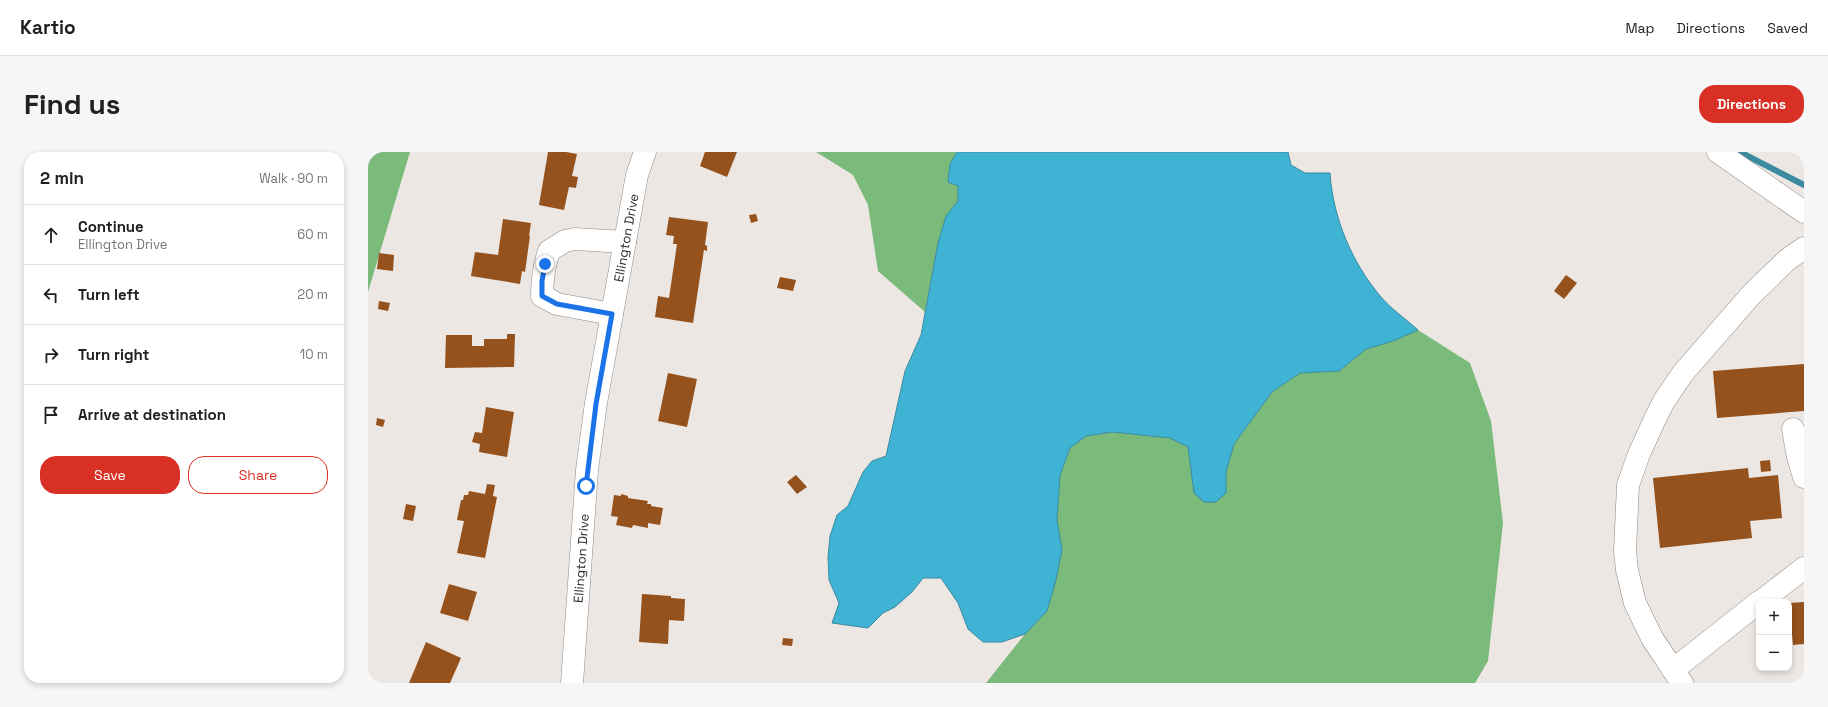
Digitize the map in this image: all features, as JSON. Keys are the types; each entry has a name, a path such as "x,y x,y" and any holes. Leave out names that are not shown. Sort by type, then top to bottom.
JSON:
{"street":[{"name":"Ellington Drive","path":"572,683 587,470 612,314 637,174 645,152"},
{"path":"1718,152 1804,212"},
{"path":"612,314 557,304 542,296 542,281 549,251 565,241 588,239 625,242"},
{"path":"1756,605 1677,676 1652,638 1635,603 1631,588 1625,551 1628,485 1639,454 1664,401 1683,373 1751,295 1787,260 1804,248"},
{"path":"1793,429 1798,457 1804,477"},
{"path":"1763,599 1804,568"}],"green space":[{"path":"368,152 410,152 368,292"},
{"path":"816,152 957,152 950,164 958,186 958,201 946,216 938,243 925,312 878,271 868,205 853,175"},
{"path":"1418,330 1470,363 1491,421 1503,523 1488,661 1475,683 986,683 1025,634 1047,611 1062,550 1057,520 1060,475 1070,448 1085,436 1112,432 1170,438 1188,447 1194,493 1226,493 1226,472 1234,444 1272,392 1300,373 1339,371 1366,349 1393,341"}],"water":[{"path":"957,152 1288,152 1291,165 1305,173 1330,173 1335,207 1340,223 1361,270 1385,301 1418,330 1393,341 1366,349 1339,371 1300,373 1272,392 1234,444 1226,472 1226,493 1216,502 1204,502 1194,493 1188,447 1170,438 1112,432 1086,436 1070,448 1060,475 1057,520 1062,550 1056,580 1047,611 1025,634 1002,642 983,642 968,629 958,603 941,578 923,578 912,592 895,607 883,613 868,628 832,623 839,603 829,580 828,557 830,536 837,515 848,506 863,472 872,461 886,456 905,371 921,335 938,243 946,216 958,201 958,186 948,182 950,164"}],"building":[{"path":"548,152 566,152 577,154 572,176 578,177 576,188 569,187 564,210 539,205"},
{"path":"705,152 737,152 727,177 700,166"},
{"path":"756,214 758,221 751,223 749,215"},
{"path":"669,217 708,222 705,245 707,246 707,251 704,250 693,323 655,317 658,296 669,298 677,244 673,244 674,236 666,235"},
{"path":"503,219 531,223 525,272 522,271 520,284 471,276 475,252 498,255"},
{"path":"379,253 394,255 393,271 377,269"},
{"path":"1566,275 1577,283 1564,299 1554,291"},
{"path":"780,277 796,280 793,291 777,288"},
{"path":"379,301 390,303 388,311 378,309"},
{"path":"507,334 515,334 514,367 445,368 446,335 472,335 472,346 484,346 484,339 507,339"},
{"path":"1804,364 1804,411 1717,418 1713,371"},
{"path":"668,373 697,379 687,427 658,421"},
{"path":"486,407 514,412 507,457 479,452 480,444 472,442 475,432 482,433"},
{"path":"377,418 385,420 383,427 376,425"},
{"path":"1770,460 1771,471 1761,472 1760,461"},
{"path":"1748,468 1749,478 1778,475 1782,518 1750,521 1752,538 1660,548 1653,478"},
{"path":"796,475 807,487 797,494 787,482"},
{"path":"487,484 495,485 493,496 497,497 485,558 457,553 464,521 457,520 461,500 463,500 464,495 468,495 469,491 485,494"},
{"path":"621,494 628,496 628,498 648,501 647,504 651,504 651,506 663,508 660,525 648,523 648,528 633,525 632,528 616,525 618,517 611,516 614,495 621,496"},
{"path":"406,504 416,506 413,521 403,519"},
{"path":"449,584 477,592 468,621 440,613"},
{"path":"642,594 671,596 671,598 685,599 684,621 669,620 668,644 639,642"},
{"path":"1804,602 1804,644 1793,645 1792,603"},
{"path":"783,638 793,639 792,646 782,645"},
{"path":"426,642 461,658 450,683 409,683"}],"waterway":[{"path":"1740,152 1804,185"}],"route":[{"path":"545,264 542,281 542,296 557,304 612,314 596,404 586,486"}]}
